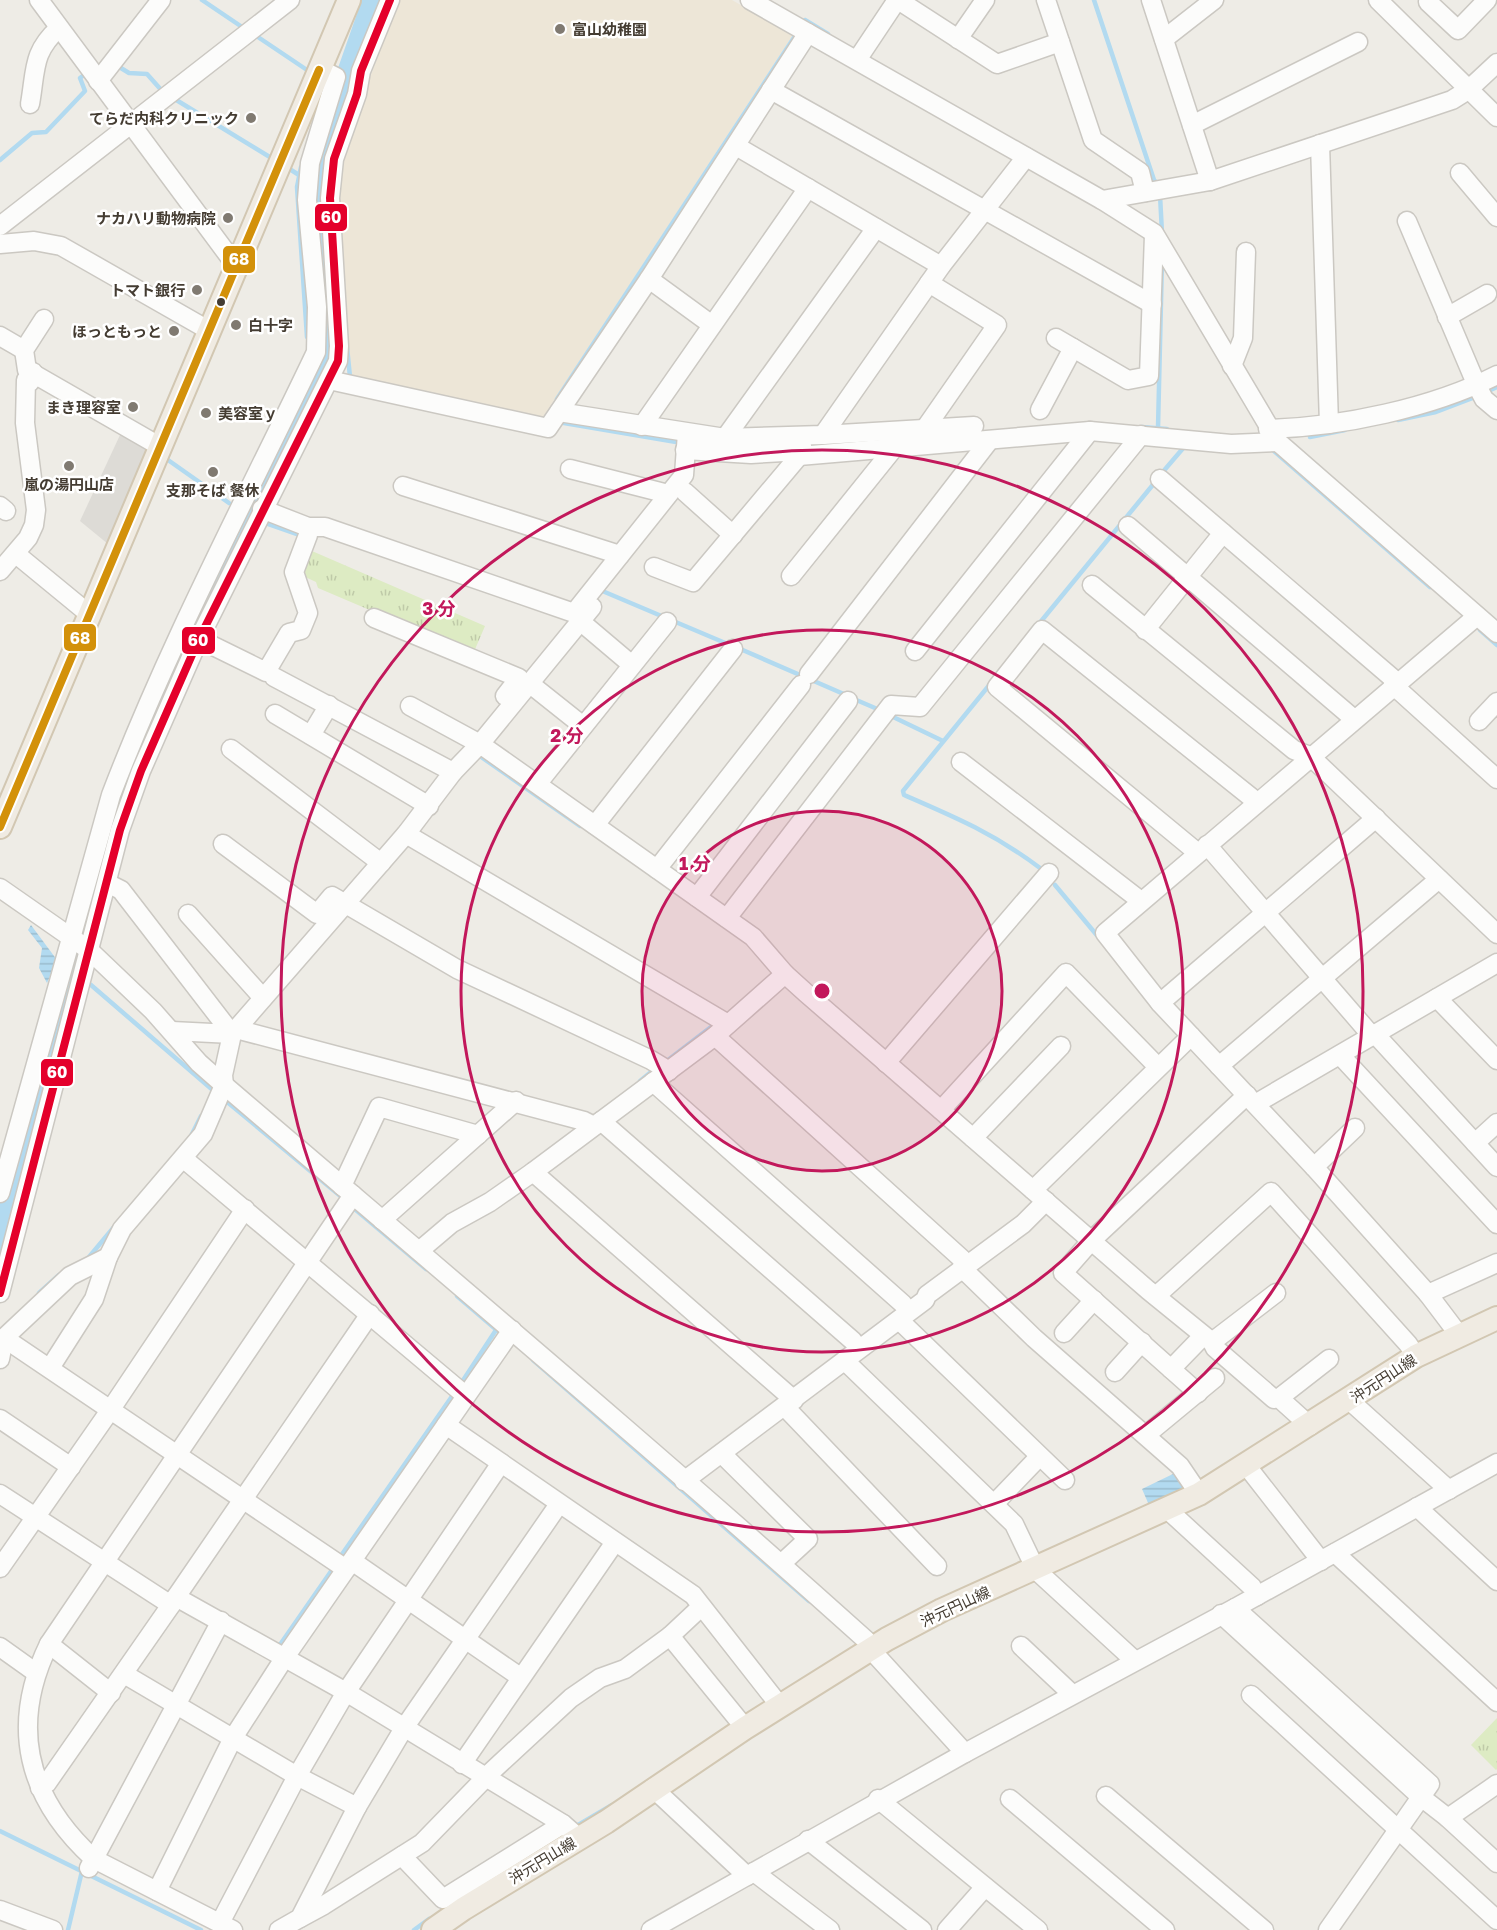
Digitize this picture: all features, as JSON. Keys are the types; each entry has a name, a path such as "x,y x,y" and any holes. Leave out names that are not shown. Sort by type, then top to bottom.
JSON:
{"main road":[{"path":"0,827 349,0"},
{"name":"沖元円山線","path":"433,1930 570,1830 606,1822 741,1723 869,1644 1033,1564 1168,1510 1196,1488 1246,1465 1304,1421 1349,1400 1412,1350 1456,1329 1497,1318"}],"street":[{"path":"39,0 237,267"},
{"path":"98,81 114,64 161,0"},
{"path":"0,226 290,0"},
{"path":"0,1192 80,942 106,883 120,830 141,771 199,639 338,361 330,198 334,159 357,94 361,71 390,0"},
{"path":"750,0 1102,200 1154,233 1273,436 1473,620 1497,633"},
{"path":"857,60 898,0 997,64 1060,42"},
{"path":"957,39 985,0"},
{"path":"1046,0 1093,141 1140,172 1154,191"},
{"path":"1151,0 1210,181"},
{"path":"1164,39 1215,0"},
{"path":"1378,0 1497,117"},
{"path":"1430,0 1428,2 1458,30 1487,0"},
{"path":"30,104 39,51 44,41 60,28"},
{"path":"329,380 548,428 649,279 808,33"},
{"path":"1192,125 1358,42"},
{"path":"1102,200 1210,181 1452,100 1468,90 1497,63"},
{"path":"0,1293 80,942 78,908 111,795 129,746 192,608 316,352 316,308 308,200 310,163 336,77 320,69"},
{"path":"771,90 1152,304"},
{"path":"1320,144 1329,424"},
{"path":"736,146 940,266"},
{"path":"654,567 693,582 802,447 823,435 940,266 1026,157"},
{"path":"1460,173 1497,217"},
{"path":"642,426 808,188"},
{"path":"1407,221 1480,391 1497,410"},
{"path":"725,438 876,228"},
{"path":"1056,338 1128,380 1149,376 1154,233"},
{"path":"0,244 34,241 61,246 210,331"},
{"path":"1232,366 1243,338 1246,252"},
{"path":"649,279 712,325"},
{"path":"924,430 997,325 929,283"},
{"path":"1447,317 1487,294"},
{"path":"44,319 24,350 27,370 32,376 161,447"},
{"path":"0,336 24,350"},
{"path":"1040,410 1073,348"},
{"path":"555,418 642,426 689,446 750,454 802,447 893,441 989,441 1090,431 1232,444 1480,391 1497,375"},
{"path":"0,571 16,554 31,532 36,510 25,423 26,380 32,376"},
{"path":"823,435 893,441 924,430 974,426"},
{"path":"915,651 1090,431"},
{"path":"727,918 891,705 920,707 1142,435"},
{"path":"689,446 725,438 802,447"},
{"path":"791,576 893,441"},
{"path":"657,869 989,441"},
{"path":"262,509 308,527 325,527 574,613 620,555 677,493 693,483 696,471 689,446"},
{"path":"570,469 677,493 733,535"},
{"path":"1160,479 1395,684 1497,779"},
{"path":"403,486 620,555"},
{"path":"50,1368 94,1299 108,1257 122,1229 204,1134 224,1085 223,1076 229,1032 346,902 377,860 406,834 425,804 451,771 529,683 604,592 677,493"},
{"path":"1128,526 1354,719"},
{"path":"199,639 267,672 289,633 301,630 308,613 294,572 308,536 308,527"},
{"path":"1145,630 1223,533"},
{"path":"16,554 89,614"},
{"path":"1092,585 1294,750 1310,756 1497,934"},
{"path":"374,618 519,678 474,746"},
{"path":"1456,1329 1314,1167 1160,1004 1105,933 1310,756 1473,620"},
{"path":"580,621 632,665"},
{"path":"538,783 667,622"},
{"path":"1257,802 1042,630 997,687 1202,849 1265,913 1373,1035 1497,1167"},
{"path":"595,825 733,649"},
{"path":"274,676 327,708 451,771"},
{"path":"529,683 583,726"},
{"path":"697,897 849,701"},
{"path":"1479,721 1497,702"},
{"path":"410,706 538,783 753,937 782,977 886,1062 973,1138 1088,1245 1156,1296 1203,1340 1274,1399 1280,1398 1329,1359"},
{"path":"311,735 327,708"},
{"path":"275,714 425,804"},
{"path":"231,749 377,860"},
{"path":"961,762 1141,901"},
{"path":"1160,1004 1376,818"},
{"path":"406,834 722,1030 962,1264 1034,1338 1180,1466 1196,1488"},
{"path":"223,844 317,914 332,896 346,902 457,969 651,1060 669,1071"},
{"path":"886,1062 1049,873"},
{"path":"1219,1066 1439,879"},
{"path":"106,883 121,890 229,1032"},
{"path":"0,888 55,928 80,942 172,1031 199,1063 348,1197 382,1220 419,1251 781,1563 869,1644 963,1750"},
{"path":"188,914 261,995"},
{"path":"1198,1393 1063,1273 1088,1245 1251,1099 1340,1054 1497,963"},
{"path":"941,1110 1066,973 1158,1067"},
{"path":"419,1251 452,1223 490,1202 533,1172 669,1071 722,1030 782,977"},
{"path":"1437,998 1497,1060"},
{"path":"172,1031 229,1032 516,1101 598,1124 853,1341"},
{"path":"684,1481 722,1454 789,1399 845,1361 901,1312 962,1264 1023,1224 1040,1201 1158,1067 1191,1036"},
{"path":"973,1138 1061,1046"},
{"path":"1340,1054 1497,1224"},
{"path":"653,1082 901,1312 1039,1457 1065,1479"},
{"path":"382,1220 516,1101"},
{"path":"478,1135 378,1107 348,1197 308,1262 49,1644 36,1672 27,1731 33,1770 48,1806 91,1863 157,1891 226,1926 297,1776 346,1692 501,1463"},
{"path":"1475,1143 1497,1123"},
{"path":"1314,1167 1355,1128"},
{"path":"184,1159 460,1390"},
{"path":"533,1172 789,1399 937,1566"},
{"path":"1156,1296 1271,1192 1412,1350"},
{"path":"0,1568 111,1409 245,1209"},
{"path":"0,1359 4,1338 70,1275 108,1257"},
{"path":"1430,1297 1497,1263"},
{"path":"1172,1369 1203,1340 1276,1293"},
{"path":"1064,1333 1094,1300"},
{"path":"40,1788 47,1783 111,1693 370,1314"},
{"path":"157,1891 278,1653 342,1563 446,1425 460,1390 512,1330"},
{"path":"4,1338 243,1498 342,1563 407,1601 520,1677"},
{"path":"1115,1372 1142,1342"},
{"path":"845,1361 1014,1524 1033,1564 1132,1657"},
{"path":"1146,1435 1215,1378"},
{"path":"1280,1398 1304,1421"},
{"path":"1349,1400 1445,1486"},
{"path":"0,1419 71,1467"},
{"path":"446,1425 693,1595 775,1701"},
{"path":"722,1454 808,1539 781,1563"},
{"path":"994,1504 1039,1457"},
{"path":"651,1930 674,1926 750,1874 963,1750 1132,1657 1228,1611 1255,1592 1417,1507 1445,1486 1497,1463"},
{"path":"1246,1465 1323,1556 1497,1702"},
{"path":"0,1494 104,1561 218,1626 278,1653 346,1692 570,1830 443,1899 402,1856"},
{"path":"300,1918 357,1807 404,1728 464,1638 559,1504"},
{"path":"1417,1507 1497,1581"},
{"path":"1168,1510 1255,1592"},
{"path":"462,1764 615,1542"},
{"path":"279,1930 422,1843 486,1778 571,1698 600,1678 625,1669 670,1636 701,1607"},
{"path":"1228,1611 1430,1784 1401,1834 1328,1930"},
{"path":"91,1863 172,1703 218,1626"},
{"path":"670,1636 741,1723"},
{"path":"49,1644 111,1693"},
{"path":"1021,1646 1070,1691"},
{"path":"0,1647 36,1672"},
{"path":"124,1674 297,1776 357,1807"},
{"path":"1251,1695 1497,1920"},
{"path":"1448,1818 1497,1784"},
{"path":"653,1788 750,1874 830,1930"},
{"path":"1106,1796 1264,1930"},
{"path":"1421,1797 1448,1818 1497,1863"},
{"path":"878,1799 1038,1930"},
{"path":"1010,1799 1166,1930"},
{"path":"808,1840 922,1930"},
{"path":"947,1930 985,1887"},
{"path":"0,1910 53,1930"}],"shaded area":[{"path":"398,0 732,0 793,35 543,417 351,375 339,179 349,136"},
{"path":"120,435 148,450 108,544 80,521"}],"green space":[{"path":"312,551 485,626 473,654 318,588 316,582 301,575"},
{"path":"1497,1718 1497,1769 1496,1770 1471,1745"}],"water":[{"path":"31,925 57,960 47,983 39,968 42,948 28,930"},
{"path":"1175,1473 1189,1493 1152,1512 1142,1489"}],"waterway":[{"path":"202,0 245,29"},
{"path":"0,1251 110,826 132,766 183,648 324,361 328,346 317,192 329,135 376,0"},
{"path":"1094,0 1154,180 1158,184"},
{"path":"804,23 805,20 828,34"},
{"path":"252,33 310,72"},
{"path":"557,399 795,36"},
{"path":"116,65 129,73 147,74 163,92"},
{"path":"0,160 32,133 46,132 85,91 80,78 84,75"},
{"path":"173,98 273,159"},
{"path":"301,167 297,187 307,337"},
{"path":"288,168 299,175"},
{"path":"1160,195 1162,233"},
{"path":"1158,428 1162,260"},
{"path":"347,347 350,377"},
{"path":"1486,392 1497,387"},
{"path":"1398,420 1436,412 1478,396"},
{"path":"558,422 682,443"},
{"path":"1142,427 1167,429"},
{"path":"1310,437 1345,430"},
{"path":"1161,474 1185,446"},
{"path":"1274,451 1430,587"},
{"path":"168,460 229,503"},
{"path":"1038,625 1156,481"},
{"path":"262,522 302,536"},
{"path":"600,590 730,645"},
{"path":"1480,630 1497,645"},
{"path":"738,648 846,695"},
{"path":"991,683 903,791 904,795 991,836 1040,868"},
{"path":"854,699 882,711"},
{"path":"889,715 943,741"},
{"path":"477,754 580,826"},
{"path":"1055,885 1100,939"},
{"path":"91,985 215,1092"},
{"path":"668,1060 711,1027"},
{"path":"640,1081 651,1072"},
{"path":"226,1101 344,1199"},
{"path":"191,1136 201,1116"},
{"path":"350,1205 426,1269"},
{"path":"89,1257 114,1227"},
{"path":"39,1293 59,1275"},
{"path":"457,1296 499,1332"},
{"path":"460,1385 496,1330"},
{"path":"533,1360 809,1601"},
{"path":"338,1560 455,1392"},
{"path":"277,1649 334,1567"},
{"path":"573,1828 612,1805"},
{"path":"0,1831 201,1930"},
{"path":"68,1930 82,1871"},
{"path":"414,1930 429,1919"}],"transit line":[{"name":"60","path":"0,1293 120,830 141,771 199,639 338,361 330,198 334,159 357,94 361,71 390,0"},
{"name":"68","path":"0,827 319,70"}],"place":[{"name":"富山幼稚園","path":"560,29"},
{"name":"てらだ内科クリニック","path":"251,118"},
{"name":"ナカハリ動物病院","path":"228,218"},
{"name":"トマト銀行","path":"197,290"},
{"name":"白十字","path":"236,325"},
{"name":"ほっともっと","path":"174,331"},
{"name":"まき理容室","path":"133,407"},
{"name":"美容室ｙ","path":"206,413"},
{"name":"嵐の湯円山店","path":"69,466"},
{"name":"支那そば 餐休","path":"213,472"}]}
